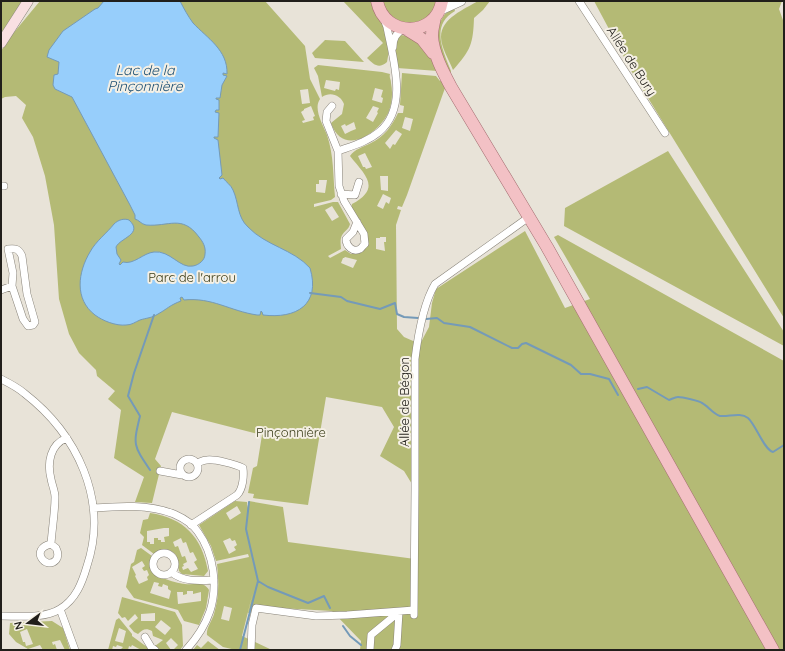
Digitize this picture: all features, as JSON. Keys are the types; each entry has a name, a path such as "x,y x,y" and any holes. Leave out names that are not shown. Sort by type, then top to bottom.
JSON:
{"main road":[{"path":"1,43 28,1"},
{"path":"377,2 383,16 392,24 422,39 441,64"},
{"path":"404,29 422,27 429,23 439,10"},
{"path":"439,10 432,34 435,48 460,103 530,217 773,650"}],"street":[{"path":"439,10 461,1"},
{"name":"Allée de Bury","path":"579,1 665,133"},
{"path":"338,151 362,142 380,131 390,120 394,111 397,95 387,27 383,16"},
{"path":"392,57 394,38 404,29"},
{"path":"332,106 328,112 326,121 338,151 339,186 341,194 357,222"},
{"path":"341,194 355,195 359,182"},
{"name":"Allée de Bégon","path":"399,612 414,613 415,358 430,292 435,284 530,217"},
{"path":"15,248 22,256 27,294 35,322 33,325 28,326 23,319 12,284 13,272 8,249 15,248"},
{"path":"1,290 12,284 25,280"},
{"path":"1,379 23,392 46,412 76,452 90,490 94,527 90,558 77,591 67,603 60,609 50,613 1,616"},
{"path":"51,544 55,496 48,464 55,447 61,440 67,438"},
{"path":"160,471 182,475 188,478 195,475 198,470 197,463 192,459 186,459 180,463 179,469 182,475"},
{"path":"191,525 237,495 241,491 244,472 243,468 238,466 212,460 205,460 197,463"},
{"path":"93,508 110,507 154,509 174,514 191,525 198,532 208,552 214,580 213,601 210,612 200,633 186,650"},
{"path":"171,572 176,577 184,580 214,580"},
{"path":"251,650 252,625 256,608 316,616 399,612"},
{"path":"60,609 75,650"},
{"path":"370,650 371,635 399,612"},
{"path":"395,650 397,645 399,612"},
{"path":"145,637 155,650"}],"green space":[{"path":"1,1 22,1 1,34"},
{"path":"40,1 265,1 305,46 310,79 320,99 318,103 318,112 327,135 331,151 335,197 331,200 314,204 314,207 338,202 350,224 342,236 341,249 328,256 330,258 345,250 351,254 358,254 364,250 367,245 367,239 362,225 351,208 352,204 361,198 366,192 369,187 368,181 361,169 350,156 357,150 380,138 390,127 398,113 403,113 404,106 400,105 402,73 436,76 440,81 443,81 445,88 407,195 402,207 398,206 397,209 401,210 396,225 397,329 404,337 420,344 429,327 432,303 436,289 525,231 565,308 590,299 554,237 558,235 784,361 784,650 360,650 361,641 332,611 279,608 248,613 253,592 242,636 272,650 236,650 223,647 207,635 207,630 214,614 218,595 217,564 249,557 248,554 216,561 211,546 199,525 235,501 247,502 247,508 249,501 283,507 288,542 415,559 415,489 404,471 380,456 394,427 382,407 326,397 308,505 253,498 254,494 248,493 253,468 257,466 262,435 172,412 155,459 161,466 152,503 135,502 144,477 114,458 121,410 108,399 115,391 97,376 96,370 79,353 69,334 59,299 54,225 45,176 33,137 22,118 26,105 16,96 1,99 1,51 11,36","holes":["308,89 310,103 302,104 300,90","311,106 315,116 313,117 314,120 303,123 302,121 305,120 301,112","405,117 413,119 410,131 402,128","396,130 402,134 395,145 393,144 390,149 385,143","365,153 372,167 366,169 363,167 358,156","380,176 388,176 388,191 381,190","319,180 327,180 325,193 316,192 316,184 319,184","383,194 391,198 389,204 386,202 383,209 377,206","332,206 339,217 332,221 325,210","386,237 386,242 384,242 385,251 376,249 376,238","345,257 357,260 353,268 341,263","237,506 241,513 230,520 226,513","230,538 232,541 235,540 237,545 234,547 236,550 229,554 223,541","224,606 232,608 229,621 221,619"]},
{"path":"343,1 371,1 383,26 389,51 387,62 379,66 372,63 367,58 383,43"},
{"path":"382,1 437,1 432,14 413,25 391,19"},
{"path":"478,1 490,1 474,18 472,41 470,46 464,57 453,70 442,45 442,30 449,19"},
{"path":"594,1 782,1 779,9 784,23 784,318 632,72"},
{"path":"454,8 455,11 447,17 443,23 441,31 442,47 451,71 450,74 443,63 436,28 445,14"},
{"path":"398,35 413,38 419,41 432,57 438,71 397,68 395,43"},
{"path":"325,40 345,41 364,62 315,58 312,53"},
{"path":"318,65 390,74 392,90 389,111 378,127 370,134 352,140 344,139 337,133 331,123 342,114 344,104 343,101 338,96 332,94 322,97 318,76 314,68","holes":["326,80 340,82 339,90 336,89 335,91 324,88","375,88 383,90 381,97 383,98 382,103 372,100","373,106 379,108 373,122 366,118","354,122 356,129 345,134 341,126 345,124 346,126"]},
{"path":"668,151 784,332 784,346 564,226 565,208"},
{"path":"150,513 173,519 190,531 201,548 205,559 208,571 204,576 182,574 179,571 176,555 174,553 163,549 154,554 142,545 144,537 140,533 143,520 148,519","holes":["169,528 169,536 164,537 165,542 161,542 158,538 154,538 154,544 147,542 147,531","181,538 183,543 186,542 190,553 193,552 197,560 194,562 198,569 191,572 188,568 183,570 183,564 187,562 185,556 182,557 178,546 175,547 173,542"]},
{"path":"141,548 152,556 150,562 152,568 155,573 160,576 173,582 202,584 208,588 206,608 199,625 184,621 178,610 134,598 126,587 131,564 134,562 137,550","holes":["142,561 145,566 142,568 144,571 147,570 149,575 147,577 148,580 139,584 132,567","154,582 159,583 158,586 162,587 163,584 168,586 168,589 171,591 169,599 150,593","187,591 193,591 193,594 201,592 201,601 178,604 177,592 183,592 183,595 187,594"]},
{"path":"122,597 175,612 182,625 183,646 180,650 173,650 178,645 171,638 166,643 171,650 160,650 155,646 163,640 153,636 152,631 145,630 138,634 129,626 138,618 135,614 128,621 125,617 122,618 118,613","holes":["155,613 155,621 141,621 141,614","161,620 171,628 165,635 155,627"]},
{"path":"119,618 132,636 151,650 141,650 132,645 131,647 129,646 128,650 120,650 123,647 117,645 116,647 113,646 112,650 108,650 116,620","holes":["119,628 126,631 123,643 115,641"]},
{"path":"52,621 63,628 70,650 65,650 60,640 52,642 53,645 55,644 57,650 43,650 40,645 28,649 16,642 9,634 10,623","holes":["27,629 33,644 26,646 20,632"]},
{"path":"208,641 220,650 193,650 197,645 201,648"}],"water":[{"name":"Lac de la Pinçonnière","path":"104,1 180,1 193,23 216,45 220,51 224,58 227,74 223,73 223,75 227,76 222,85 220,98 216,98 219,100 219,110 216,110 215,112 219,113 218,137 214,138 218,140 222,175 219,178 223,178 232,188 242,219 248,227 263,239 296,256 310,268 312,292 309,300 303,307 286,315 263,315 261,311 260,315 257,315 212,302 184,300 182,297 180,298 181,301 156,315 130,324 122,325 110,323 95,315 88,309 81,293 80,285 83,268 95,244 119,220 129,220 134,229 130,235 116,247 117,254 121,260 120,265 123,262 131,262 146,254 154,252 165,254 188,266 193,266 199,263 205,256 204,245 193,230 187,226 175,223 146,225 135,219 135,215 130,205 72,97 55,89 53,85 54,75 58,74 59,62 47,57 49,50 63,31 98,8"}],"waterway":[{"path":"310,293 341,297 347,301 380,309 395,303 397,314 404,317 418,318"},
{"path":"150,470 140,455 136,444 136,433 140,416 128,396 134,373 154,315"},
{"path":"426,319 437,318 444,323 470,327 512,348 518,348 522,344 526,343 571,365 581,374 590,374 609,379 618,395"},
{"path":"638,389 647,387 669,400 678,397 698,401 720,416 745,416 751,421 766,447 770,450 773,452 784,445"},
{"path":"240,650 258,581 246,529 249,502"},
{"path":"258,581 268,587 308,603 324,596 330,608"},
{"path":"343,626 350,636 361,645"}],"park label":[{"name":"Parc de l'arrou","path":"192,277"},
{"name":"Pinçonnière","path":"291,432"}]}
